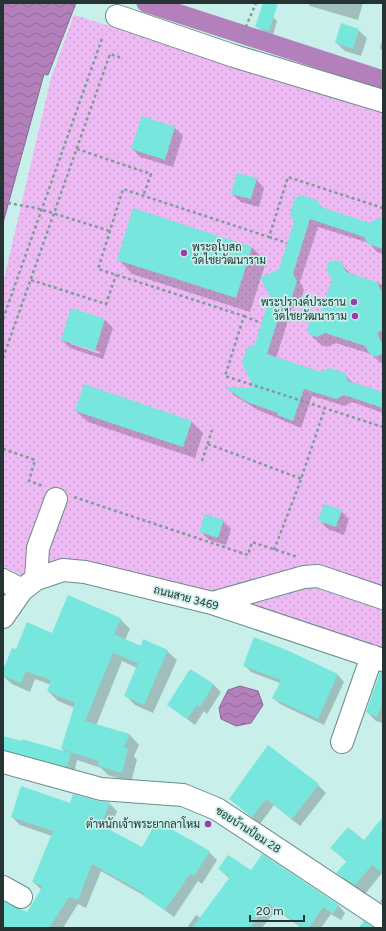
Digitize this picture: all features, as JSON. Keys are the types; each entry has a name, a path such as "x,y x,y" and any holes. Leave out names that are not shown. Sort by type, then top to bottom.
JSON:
{"street":[{"path":"118,16 234,56 383,101"},
{"path":"3,617 29,584 38,548 55,493"},
{"name":"ถนนสาย 3469","path":"29,584 63,570 85,572 212,603 378,658"},
{"path":"212,603 304,577 318,576 383,598"},
{"path":"3,580 29,584"},
{"path":"342,742 378,658"},
{"name":"ซอยบ้านป้อม 28","path":"3,762 101,789 183,795 217,809 383,919"}],"path":[{"path":"246,28 256,3"},
{"path":"3,319 103,36"},
{"path":"3,358 110,54 122,58"},
{"path":"77,149 151,174 143,196"},
{"path":"269,237 288,177 383,208"},
{"path":"261,323 244,316 98,269 123,189 287,243"},
{"path":"8,203 42,210 110,231"},
{"path":"31,280 106,304 116,275"},
{"path":"244,316 225,376 383,427"},
{"path":"274,550 302,479 325,408"},
{"path":"202,461 212,430"},
{"path":"208,444 302,479"},
{"path":"3,449 35,460 29,481 55,493 248,555 252,542 316,563 318,576"}],"shaded area":[{"path":"74,15 383,111 383,654 96,569 27,578 3,566 3,283 51,78"}],"water":[{"path":"3,3 76,3 48,75 44,74 3,223"},
{"path":"240,686 258,691 263,705 251,723 236,726 221,719 219,708 228,690"}],"building":[{"path":"263,3 278,3 269,31 255,27"},
{"path":"341,23 359,29 353,49 335,43"},
{"path":"142,116 175,127 165,160 131,149"},
{"path":"237,173 257,178 251,199 231,194"},
{"path":"301,195 317,200 321,207 369,223 383,216 383,249 368,244 364,237 310,219 293,274 297,281 292,297 284,300 267,354 321,372 329,368 345,373 348,381 383,392 383,408 344,395 336,399 304,389 293,421 277,415 278,413 247,402 224,387 254,388 242,363 247,348 255,344 270,296 260,278 279,269 294,222 290,214 295,198"},
{"name":"พระอุโบสถ วัดไชยวัฒนาราม","path":"133,208 252,247 236,298 117,260"},
{"name":"พระปรางค์ประธาน","path":"334,260 341,262 346,272 377,282 383,294 383,330 377,333 383,345 383,353 376,357 370,354 365,346 325,333 317,337 310,335 307,329 309,323 319,318 332,280 326,269 328,263"},
{"path":"71,308 105,319 95,351 61,340"},
{"path":"84,384 192,421 183,447 75,411"},
{"path":"324,504 342,510 336,527 318,521"},
{"path":"205,514 224,520 218,538 199,532"},
{"path":"68,595 121,618 114,634 141,646 143,639 168,650 144,705 124,696 138,663 113,653 85,721 130,734 124,747 128,749 122,773 98,766 99,761 61,749 75,703 47,691 51,680 26,671 21,683 3,676 3,670 12,648 16,649 27,622 52,633"},
{"path":"254,637 289,651 338,674 318,719 272,698 281,680 243,666"},
{"path":"190,669 214,684 200,707 197,705 187,719 167,705"},
{"path":"380,672 383,672 383,702 377,717 366,712"},
{"path":"3,736 22,741 22,739 71,753 67,767 3,750"},
{"path":"268,745 319,784 292,819 266,799 252,817 229,799"},
{"path":"21,786 70,803 73,794 98,801 110,802 101,825 142,847 157,821 210,851 194,876 190,874 165,910 144,896 145,894 92,864 78,900 69,897 49,928 3,928 3,901 27,912 43,886 32,882 53,831 11,817"},
{"path":"383,817 383,874 372,865 355,885 336,873 347,861 330,848 348,827 364,840"},
{"path":"262,854 339,905 333,914 323,907 309,928 304,928 268,903 250,928 192,928 230,877 218,869 228,855 251,870"},
{"path":"364,921 374,928 358,928"}],"waterway":[{"path":"146,3 383,80"}],"place":[{"name":"พระอุโบสถ วัดไชยวัฒนาราม","path":"184,253"},
{"name":"พระปรางค์ประธาน","path":"354,302"},
{"name":"วัดไชยวัฒนาราม","path":"355,316"},
{"name":"ตำหนักเจ้าพระยากลาโหม","path":"208,824"}]}
